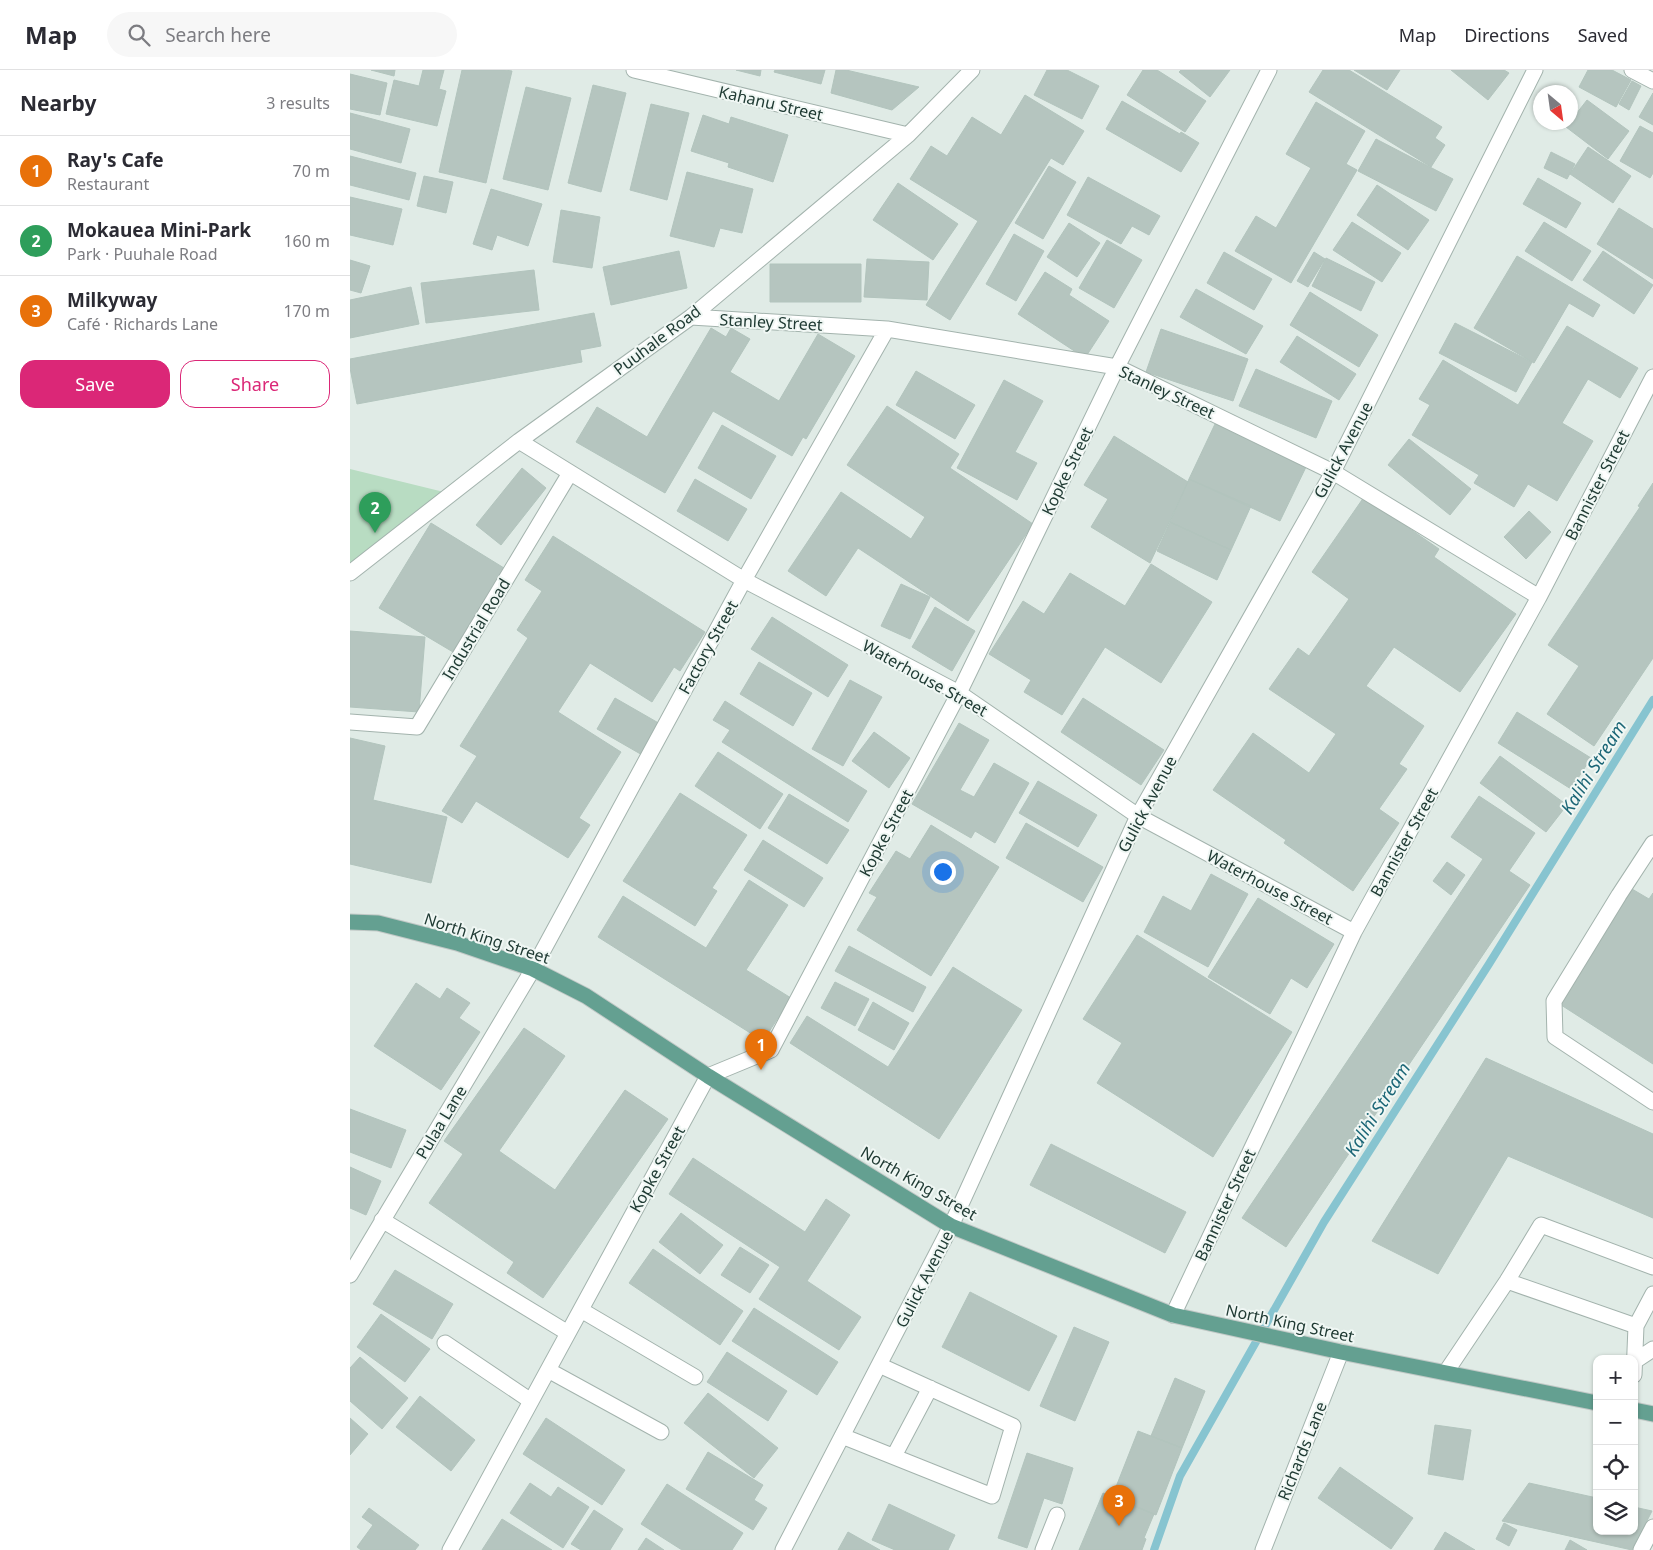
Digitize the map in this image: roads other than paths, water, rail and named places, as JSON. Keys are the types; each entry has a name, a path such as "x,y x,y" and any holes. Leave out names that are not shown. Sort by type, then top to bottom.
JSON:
{"main road":[{"name":"North King Street","path":"350,922 378,924 448,941 533,968 586,996 708,1076 951,1226 1173,1315 1342,1352 1593,1402"},
{"path":"1638,1411 1653,1414"}],"street":[{"name":"Kahanu Street","path":"634,70 908,135"},
{"name":"Puuhale Road","path":"350,573 519,441 691,317 908,135 972,70"},
{"name":"Kopke Street","path":"450,1550 708,1076 772,1050 959,693 1117,367 1269,70"},
{"name":"Gulick Avenue","path":"783,1550 951,1226 1138,816 1333,472 1535,70"},
{"path":"1632,70 1653,80"},
{"name":"Stanley Street","path":"691,317 887,328 1117,367 1333,472 1539,597"},
{"name":"Factory Street","path":"533,968 744,580 887,328"},
{"name":"Bannister Street","path":"1173,1315 1354,932 1539,597 1653,377"},
{"name":"Waterhouse Street","path":"519,441 744,580 959,693 1138,816 1354,932"},
{"name":"Industrial Road","path":"350,722 417,727 570,473"},
{"path":"1653,843 1554,1001 1555,1037 1653,1102"},
{"name":"Pulaa Lane","path":"350,1275 533,968"},
{"path":"382,1220 568,1334"},
{"path":"1446,1372 1507,1281 1541,1225 1653,1268"},
{"path":"1507,1281 1636,1326"},
{"path":"1635,1355 1636,1326 1653,1294"},
{"path":"581,1310 695,1377"},
{"path":"445,1343 531,1401"},
{"path":"1638,1359 1653,1349"},
{"name":"Richards Lane","path":"1263,1550 1342,1352"},
{"path":"842,1436 992,1496 1013,1426 879,1365"},
{"path":"548,1370 660,1432"},
{"path":"894,1456 930,1388"},
{"path":"1043,1550 1057,1515"},
{"path":"1642,1550 1653,1527"}],"waterway":[{"name":"Kalihi Stream","path":"1154,1550 1180,1476 1324,1222 1489,964 1653,700"}],"place":[{"name":"Mokauea Mini-Park","path":"375,533"},
{"name":"Ray's Cafe","path":"761,1070"},
{"name":"Milkyway","path":"1119,1526"}]}
